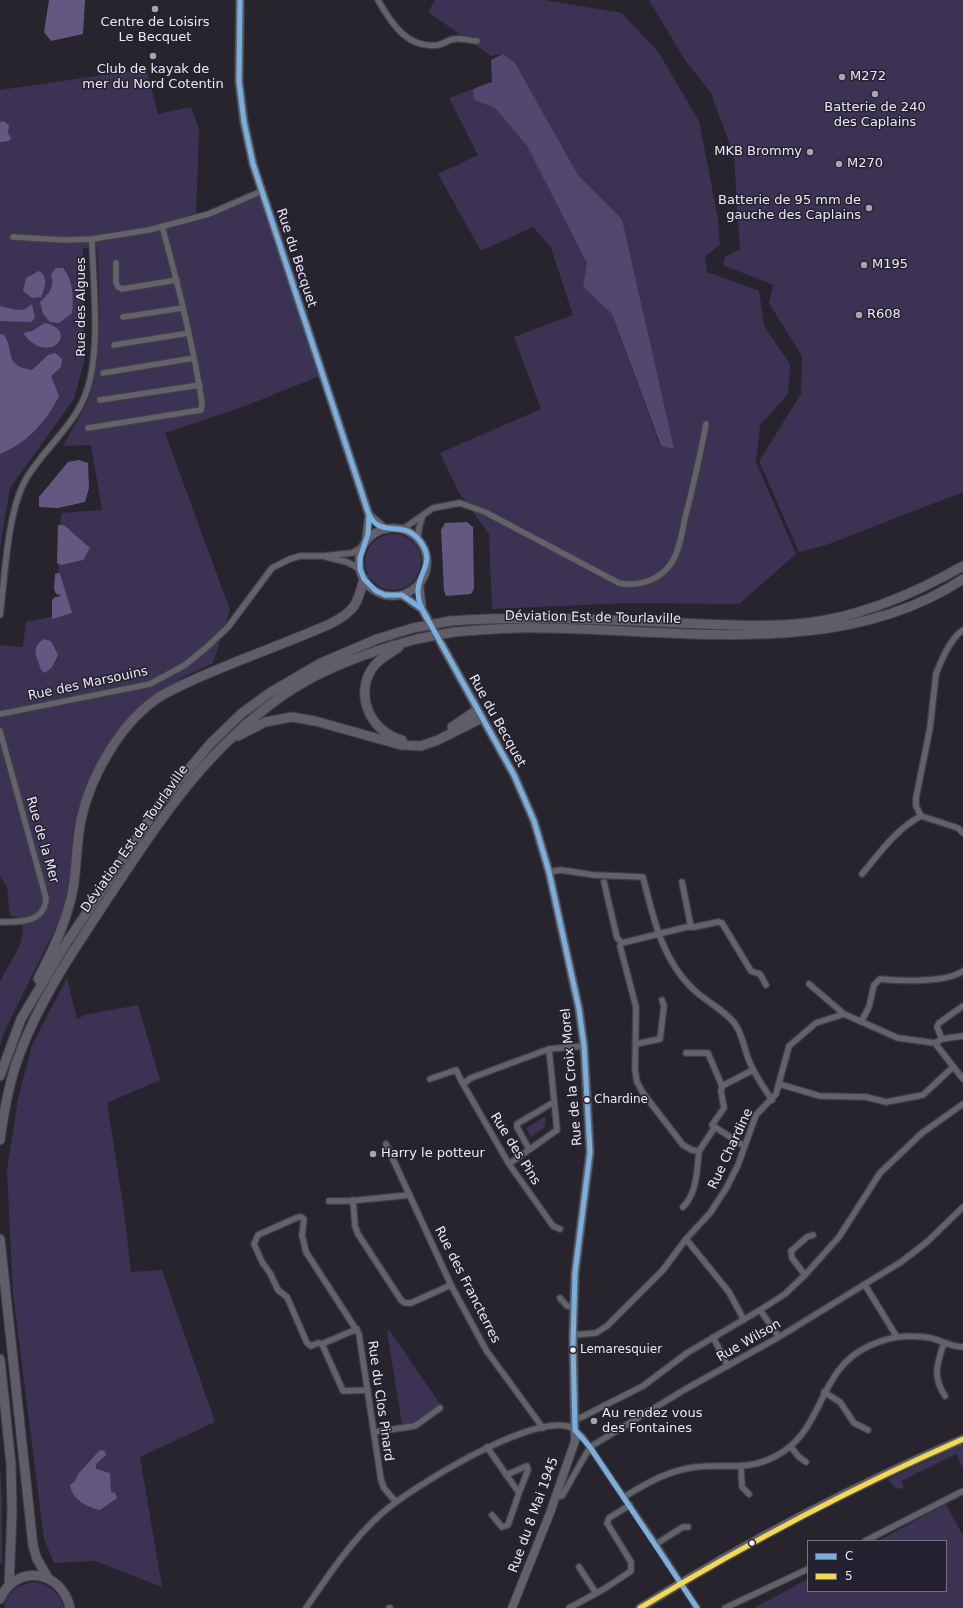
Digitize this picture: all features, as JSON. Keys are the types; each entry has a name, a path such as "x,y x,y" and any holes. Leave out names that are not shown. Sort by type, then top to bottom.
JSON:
{"highway":[{"name":"Déviation Est de Tourlaville","path":"0,1076 8,1050 21,1018 67,942 161,802 211,743 242,713 271,692 321,663 377,639 413,628 450,621 539,617 739,625 792,624 826,620 893,600 936,581 963,566"},
{"path":"21,1018 30,996 55,947 64,924 73,888 79,826 96,775 118,738 135,719 160,697 202,676 342,618 358,601 364,579"},
{"name":"Déviation Est de Tourlaville","path":"0,1140 7,1091 20,1053 51,986 168,809 196,772 220,747 283,696 308,681 351,660 405,642 454,632 540,628 742,635 786,633 859,622 895,612 946,591 963,579"},
{"path":"405,642 374,666 366,684 366,708 372,720 376,724 394,738 416,741 435,736 480,714"},
{"path":"220,747 257,725 284,718 315,721 412,747 430,744 480,714"},
{"path":"0,1239 33,1546 37,1559 48,1578"},
{"path":"0,1359 11,1464 12,1512 3,1593"},
{"path":"3,1593 19,1579 31,1575 48,1578 61,1587 69,1600 70,1608"}],"main road":[{"name":"Rue du Becquet","path":"240,0 238,59 241,102 253,164 369,516 365,544"},
{"path":"369,516 385,529"},
{"path":"385,529 403,529 418,538 426,554 426,571 419,584 410,592 402,595 389,596 376,592 364,579 360,569 360,558 365,544 375,533 385,529"},
{"name":"Rue du Becquet","path":"419,584 422,609"},
{"name":"Rue du Becquet","path":"402,595 422,609 514,775 534,821 549,872"},
{"name":"Rue de la Croix Morel","path":"549,872 579,1009 584,1046 590,1152 578,1245 574,1307 573,1335 575,1430"},
{"name":"Rue du 8 Mai 1945","path":"512,1608 556,1495 574,1440 575,1430"},
{"path":"640,1608 761,1537 835,1499 963,1439"}],"street":[{"path":"378,0 390,22 406,38 414,42 426,45 439,44 455,39 477,42"},
{"path":"13,237 65,240 92,239 149,230 209,214 262,191"},
{"path":"88,428 201,410 202,403 200,385 189,333 177,280 162,226"},
{"name":"Rue des Algues","path":"0,615 13,518 20,491 30,472 74,417 87,391 92,371 95,349 92,239"},
{"path":"116,262 116,282 118,287 122,289 177,280"},
{"path":"123,317 183,308"},
{"path":"114,345 189,333"},
{"path":"103,373 194,358"},
{"path":"100,400 200,385"},
{"path":"403,529 433,508 460,503 475,507 618,583 626,585 643,584 662,573 675,556 706,424"},
{"path":"418,538 423,515"},
{"name":"Rue des Marsouins","path":"0,714 150,684 185,665 207,647 228,627 272,568 300,556 322,556 352,553 365,544"},
{"name":"Rue des Marsouins","path":"322,556 347,562 360,569"},
{"path":"921,816 916,806 916,798 930,728 936,674 939,666 958,634 963,630"},
{"name":"Rue de la Mer","path":"0,731 46,898 43,910 37,916 24,921 0,922"},
{"path":"862,874 894,835 912,820 921,816 960,828 963,833"},
{"path":"549,872 561,870 594,875 643,877 658,933 671,961 687,983 734,1023 740,1032 753,1070 772,1100"},
{"path":"604,882 617,938 622,943"},
{"path":"682,882 691,927"},
{"path":"622,943 658,933 718,922 722,923 751,971 760,974 766,985"},
{"path":"622,943 620,949 634,995 636,1015 636,1078 643,1093 683,1145 692,1150 699,1151"},
{"path":"861,1022 869,1007 874,985 880,979 905,981 956,976 963,971"},
{"path":"809,984 844,1014 898,1038 935,1044 963,1079"},
{"path":"636,1044 660,1039 664,1006 662,1000"},
{"path":"942,1039 938,1027 939,1023 963,1006"},
{"name":"Rue Chardine","path":"573,1335 596,1333 607,1326 663,1270 686,1239 710,1213 723,1193 738,1164 756,1115 764,1105 772,1100 776,1094 789,1046 816,1023 844,1014"},
{"path":"935,1044 942,1039 963,1036"},
{"path":"463,1084 471,1078 550,1049 584,1046"},
{"path":"509,1164 557,1130 550,1049"},
{"path":"686,1053 705,1052 710,1055 722,1086 720,1091 725,1106 712,1125 744,1146"},
{"path":"779,1084 820,1096 866,1097 886,1102 923,1095 953,1067"},
{"name":"Rue des Pins","path":"430,1079 456,1070 509,1164 553,1226 560,1228"},
{"path":"722,1086 753,1070"},
{"path":"529,1150 517,1128 517,1124 554,1102"},
{"path":"574,1417 580,1418 643,1386 687,1353 785,1294 805,1275 839,1237 880,1173 922,1133 963,1104"},
{"path":"682,1206 688,1202 694,1190 699,1151 715,1127"},
{"name":"Rue des Francterres","path":"386,1144 451,1285 486,1350 543,1428"},
{"path":"329,1201 410,1195"},
{"path":"354,1200 355,1226 358,1234 401,1300 405,1303 411,1303 451,1285"},
{"name":"Rue Wilson","path":"556,1495 562,1496 590,1447 684,1390 779,1337 865,1285 914,1253 963,1207"},
{"name":"Rue du Clos Pinard","path":"322,1344 318,1343 311,1346 307,1343 287,1297 278,1290 270,1273 262,1262 254,1244 255,1238 261,1234 300,1217 304,1219 302,1235 306,1252 359,1334 381,1480 384,1488 396,1502"},
{"path":"805,1275 792,1258 791,1251 807,1237 813,1236"},
{"path":"686,1239 729,1292 744,1320"},
{"path":"865,1285 897,1337"},
{"path":"560,1298 567,1306 574,1307"},
{"path":"760,1310 779,1337"},
{"path":"357,1329 322,1344 343,1391 368,1390"},
{"path":"624,1497 654,1479 686,1468 708,1466 741,1467 765,1462 791,1447 805,1432 813,1419 824,1392 837,1371 852,1356 872,1345 897,1337 916,1336 963,1347"},
{"path":"713,1337 728,1366"},
{"path":"944,1343 936,1374 937,1384 945,1396"},
{"path":"824,1392 840,1402 854,1423 868,1430"},
{"path":"374,1432 415,1426 440,1408"},
{"path":"306,1608 357,1540 379,1516 396,1502 487,1448 506,1439 543,1428 562,1425 575,1430 590,1447 682,1582 697,1608"},
{"path":"791,1447 798,1457 806,1462"},
{"path":"487,1448 519,1493"},
{"path":"492,1515 502,1527 508,1525 528,1470 527,1466 506,1475"},
{"path":"741,1467 742,1487 749,1494"},
{"path":"867,1540 963,1491"},
{"path":"569,1608 628,1573 632,1568 631,1562 607,1523 609,1518 630,1505"},
{"path":"656,1544 683,1527 688,1527"},
{"path":"579,1567 596,1593"},
{"path":"725,1608 807,1568"}],"shaded area":[{"path":"49,0 85,0 83,34 51,41 44,32"},
{"path":"435,0 545,0 622,13 659,53 699,121 718,219 720,245 705,256 707,272 759,291 764,326 790,364 788,394 760,425 756,462 796,554 739,604 627,603 492,609 489,534 459,493 440,453 541,409 514,337 573,315 551,248 533,227 481,251 438,174 478,155 449,98 473,89 474,100 495,108 527,146 588,263 583,287 612,314 660,446 622,219 578,175 542,111 503,54 491,56 428,12"},
{"path":"649,0 963,0 963,492 826,545 799,552 759,461 801,394 802,356 769,303 773,285 723,265 725,257 740,249 734,156 711,93 685,60"},
{"path":"503,54 515,63 578,175 622,219 674,449 661,446 612,314 583,287 587,263 527,146 495,108 474,100 473,89 492,82 491,60"},
{"path":"146,69 158,114 191,107 199,129 196,217 262,191 322,375 248,405 165,433 230,610 213,663 181,678 137,709 106,746 90,775 73,830 71,867 65,903 59,921 5,1030 0,1046 0,982 20,945 23,931 22,917 10,916 7,887 0,876 0,645 23,647 26,622 56,616 61,513 102,510 91,445 63,446 83,411 93,383 99,324 97,246 83,249 84,362 74,399 10,488 0,548 0,90"},
{"path":"3,121 9,125 8,133 11,138 9,141 0,142 0,122"},
{"path":"56,268 63,268 69,278 73,295 72,313 59,323 50,322 43,314 40,302 52,287 51,275"},
{"path":"39,271 44,276 45,286 41,297 32,298 23,291 26,278"},
{"path":"32,304 35,318 31,322 0,321 0,306 21,310"},
{"path":"45,323 55,327 60,333 60,339 57,344 50,347 42,347 33,343 23,333 32,331"},
{"path":"0,334 4,335 7,341 13,361 23,368 32,370 48,355 55,353 62,359 61,367 51,376 59,396 54,406 35,431 19,444 0,454"},
{"path":"79,460 88,463 89,488 85,502 58,508 39,507 39,497 68,462"},
{"path":"467,522 473,527 474,589 471,594 446,596 444,591 441,530 445,523"},
{"path":"58,525 64,525 90,548 83,560 61,565 57,563"},
{"path":"393,534 404,536 413,542 419,551 421,562 419,573 413,582 404,588 393,590 382,588 373,582 367,573 365,562 367,551 373,542 382,536"},
{"path":"55,574 60,574 72,613 52,619 52,600 55,597 60,597 60,594 56,594 54,589"},
{"path":"44,639 51,641 58,655 52,667 45,673 41,670 36,656 37,646"},
{"path":"67,978 77,1019 85,1015 138,1005 160,1080 107,1103 123,1204 131,1272 162,1270 215,1422 140,1457 162,1587 95,1561 54,1563 44,1539 13,1294 7,1170 18,1099 32,1045"},
{"path":"544,1117 546,1118 545,1127 531,1137 526,1128"},
{"path":"387,1331 390,1331 440,1404 413,1423 402,1424"},
{"path":"963,1444 963,1468 956,1454 901,1481 904,1488 897,1488 888,1479"},
{"path":"100,1450 105,1451 106,1455 96,1464 96,1469 110,1473 111,1492 115,1493 117,1498 100,1510 80,1502 71,1490 70,1485"},
{"path":"0,1465 2,1499 2,1563 0,1563"},
{"path":"946,1504 963,1536 963,1608 754,1608 807,1580 807,1592 947,1592 947,1540 880,1540"},
{"path":"35,1582 54,1590 60,1598 64,1608 4,1608 5,1602 15,1589"}],"transit line":[{"name":"C","path":"240,0 239,81 244,122 253,164 369,515 368,534 360,558 360,569 364,579 376,591 385,595 402,595 422,609 514,775 534,821 549,872 579,1009 584,1046 590,1152 575,1273 573,1344 575,1430"},
{"name":"C","path":"365,503 370,516 376,523 382,527 405,530 413,534 425,549 427,561 419,583 418,597 427,619"},
{"name":"C","path":"575,1430 590,1447 697,1608"},
{"name":"5","path":"640,1608 798,1518 880,1477 963,1439"}],"place":[{"name":"Centre de Loisirs Le Becquet","path":"155,9"},
{"name":"Club de kayak de mer du Nord Cotentin","path":"153,56"},
{"name":"M272","path":"842,77"},
{"name":"Batterie de 240 des Caplains","path":"875,94"},
{"name":"MKB Brommy","path":"810,152"},
{"name":"M270","path":"839,164"},
{"name":"Batterie de 95 mm de gauche des Caplains","path":"869,208"},
{"name":"M195","path":"864,265"},
{"name":"R608","path":"859,315"},
{"name":"Chardine","path":"587,1100"},
{"name":"Harry le potteur","path":"373,1154"},
{"name":"Lemaresquier","path":"573,1350"},
{"name":"Au rendez vous des Fontaines","path":"594,1421"}]}
